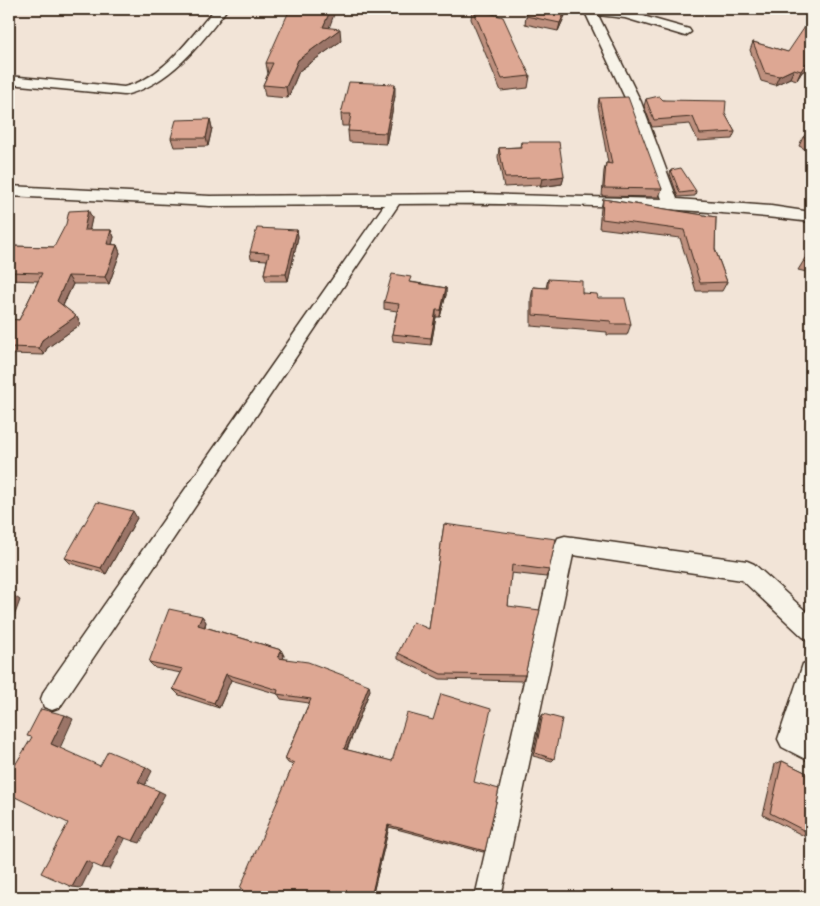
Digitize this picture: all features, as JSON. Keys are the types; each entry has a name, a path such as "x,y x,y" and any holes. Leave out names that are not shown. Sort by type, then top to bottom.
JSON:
{"street":[{"path":"9,80 124,91 138,89 159,76 221,9"},
{"path":"671,204 634,102 591,12 601,10 614,12 685,32"},
{"path":"9,190 210,201 478,199 671,204 809,215"},
{"path":"52,699 395,199"},
{"path":"488,897 565,545 747,571 811,630"},
{"path":"811,672 790,740 811,750"}],"building":[{"path":"290,9 331,9 323,27 340,29 298,60 286,87 263,85 273,63 266,63"},
{"path":"473,9 503,17 530,76 502,79"},
{"path":"529,9 566,9 560,23 526,16"},
{"path":"811,18 811,54 809,58 811,60 806,63 801,71 794,69 779,76 765,73 753,42 788,52"},
{"path":"349,82 395,84 386,133 348,131 351,114 341,114"},
{"path":"659,96 663,100 726,101 725,114 735,132 700,134 693,117 654,120 646,99"},
{"path":"628,97 662,189 604,188 606,163 612,164 599,98"},
{"path":"210,119 206,138 171,138 176,120"},
{"path":"811,130 811,141 803,137"},
{"path":"521,142 559,142 564,176 542,179 541,177 505,178 499,148 522,147"},
{"path":"681,168 696,191 680,193 671,170"},
{"path":"603,199 716,217 715,249 727,282 700,283 684,230 602,219"},
{"path":"88,210 84,230 111,230 107,244 117,245 105,277 68,276 57,301 76,316 42,340 39,348 9,347 9,319 19,320 42,273 9,272 9,246 54,247 66,224 69,211"},
{"path":"257,228 297,230 286,274 264,274 269,253 250,252"},
{"path":"811,249 811,264 803,261"},
{"path":"392,274 411,277 409,282 446,288 441,310 436,310 431,338 392,334 399,304 384,302"},
{"path":"548,279 582,281 582,293 597,294 598,298 625,298 631,324 611,324 611,321 533,315 533,287 548,288"},
{"path":"97,502 133,511 101,568 65,558"},
{"path":"444,524 556,539 549,570 512,565 508,606 540,610 525,675 441,674 398,653 413,622 429,629"},
{"path":"9,594 13,595 9,607"},
{"path":"169,609 202,616 198,625 281,650 278,658 308,662 369,685 344,749 392,761 407,713 433,720 441,694 491,709 474,782 499,789 485,851 388,825 371,897 240,897 243,890 240,888 294,763 285,759 311,699 277,694 278,690 226,674 214,703 173,689 183,669 149,662"},
{"path":"41,709 65,715 51,744 100,766 108,751 146,767 138,782 159,791 133,841 119,836 102,868 86,861 72,887 41,873 68,823 9,794 9,775 32,737 27,736"},
{"path":"543,714 562,719 554,759 535,753"},
{"path":"782,761 811,775 811,834 770,813"}]}
